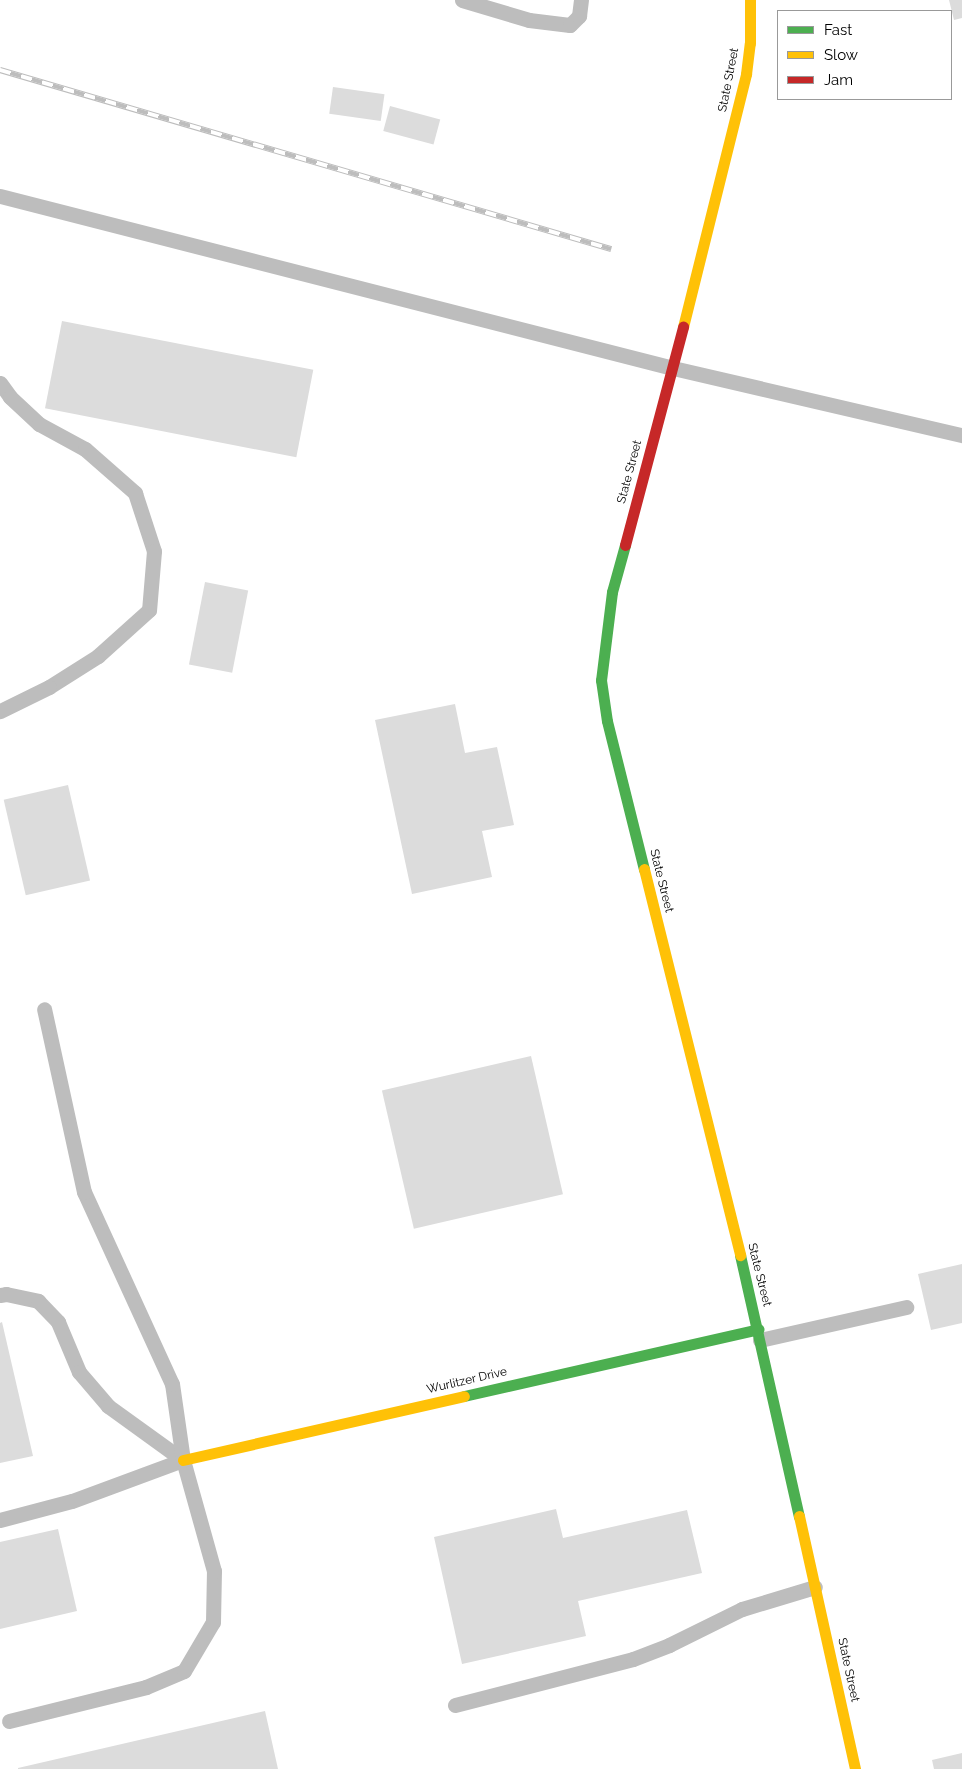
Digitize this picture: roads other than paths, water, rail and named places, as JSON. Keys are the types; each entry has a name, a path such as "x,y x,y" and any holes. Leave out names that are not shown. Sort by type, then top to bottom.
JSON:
{"street":[{"name":"State Street","path":"750,0 750,43 746,74 697,278 612,592 601,680 607,721 759,1334 856,1769"},
{"name":"Wurlitzer Drive","path":"183,1460 759,1334"}],"lane":[{"path":"462,0 529,20 570,25 579,16 581,0"},
{"path":"0,196 672,368 962,435"},
{"path":"0,383 10,397 39,424 85,449 135,493 154,551 149,610 98,656 49,687 0,711"},
{"path":"9,1721 146,1687 184,1671 213,1622 214,1571 183,1460 172,1384 84,1192 44,1008"},
{"path":"0,1295 6,1294 38,1301 58,1322 79,1372 108,1406 183,1460"},
{"path":"759,1334 906,1307"},
{"path":"0,1520 72,1501 183,1460"},
{"path":"455,1705 633,1659 669,1645 742,1609 815,1587"}],"railway":[{"path":"0,70 611,249"}]}
